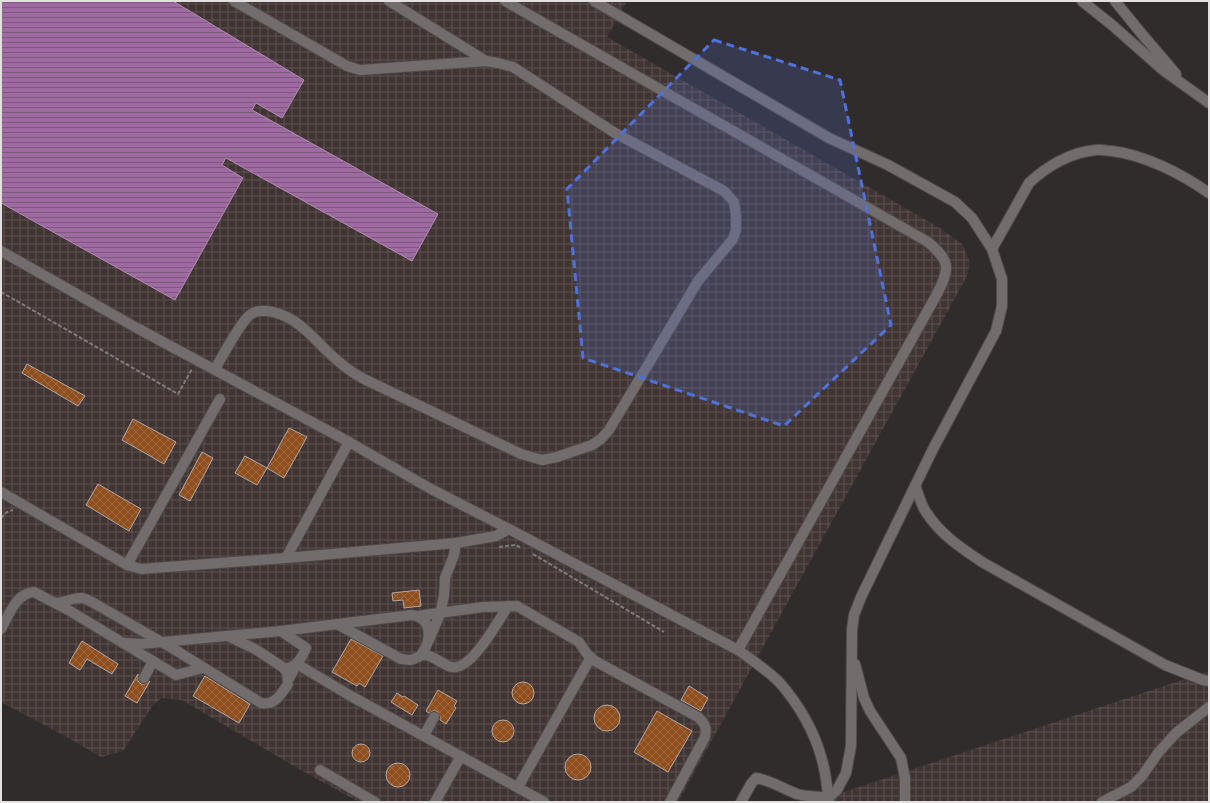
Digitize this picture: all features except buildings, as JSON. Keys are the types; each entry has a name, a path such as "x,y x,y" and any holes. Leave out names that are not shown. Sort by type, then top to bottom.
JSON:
{"lane":[{"path":"215,369 248,316 257,310 274,312 288,317 303,328 337,361 351,372 521,454 542,460 557,457 592,445 601,439 609,430 698,281 732,239 736,230 734,202 724,191 615,133 513,67 498,62 486,61 360,70 347,66 234,1"},
{"path":"389,1 486,61"},
{"path":"504,1 922,238 940,252 946,261 947,269 937,294 738,650"},
{"path":"594,1 829,138 888,165 955,202 972,218 992,248 1002,279 1002,306 996,331 915,486 854,615 852,630 851,746 846,773 829,800"},
{"path":"1082,1 1163,70 1209,103"},
{"path":"1115,1 1140,33 1188,88"},
{"path":"992,248 1029,183 1038,175 1070,156 1097,150 1120,152 1152,161 1200,186 1209,193"},
{"path":"1,251 135,327 349,442 430,489 738,650 754,661 778,682 795,703 813,733 822,759 829,800"},
{"path":"127,565 220,399"},
{"path":"286,558 349,442"},
{"path":"915,486 926,511 938,528 982,562 1165,665 1209,681"},
{"path":"1,505 3,494 127,565 141,569 456,543 496,536 509,529"},
{"path":"337,624 401,659 411,660 421,655 425,650 440,613 444,596 445,578 454,555 456,543"},
{"path":"1,629 18,599 26,594 34,592 55,603 124,647 153,661 176,675 203,668"},
{"path":"55,603 64,603 75,598 83,598 92,602 261,703 266,704 274,702 278,698 288,684 288,680 306,648 280,631"},
{"path":"421,655 427,655 451,667 457,667 468,662 479,649 508,606"},
{"path":"124,647 134,644 162,643 480,608 517,606 579,642 595,660 698,717 705,724 707,730 705,737 670,802"},
{"path":"480,608 488,614 495,626"},
{"path":"417,616 426,625 429,632 429,640"},
{"path":"255,649 255,642 262,632"},
{"path":"228,636 255,649 284,668 288,680"},
{"path":"852,652 864,698 901,758 905,778 904,802"},
{"path":"518,787 591,657"},
{"path":"144,678 153,661"},
{"path":"284,668 297,664"},
{"path":"297,664 544,802"},
{"path":"1102,802 1131,786 1142,776 1158,753 1176,734 1209,707"},
{"path":"424,736 434,717"},
{"path":"435,802 461,756"},
{"path":"320,770 375,802"},
{"path":"741,802 756,778 769,780 796,794 829,800"}],"path":[{"path":"1,292 178,394 192,368"}],"highlighted area":[{"path":"714,40 840,80 891,325 784,426 583,358 567,189"}],"shaded area":[{"path":"1,1 173,1 304,80 282,118 256,103 252,110 438,214 412,261 226,158 222,165 243,178 175,300 1,203"},
{"path":"173,1 627,1 607,37 940,228 962,244 970,262 967,276 678,802 359,802 297,768 182,700 162,698 153,705 123,751 101,757 1,702 1,204 175,300 243,178 222,165 226,157 412,261 438,214 251,110 255,102 303,80"},
{"path":"1209,671 1209,802 829,802 829,797"}]}
